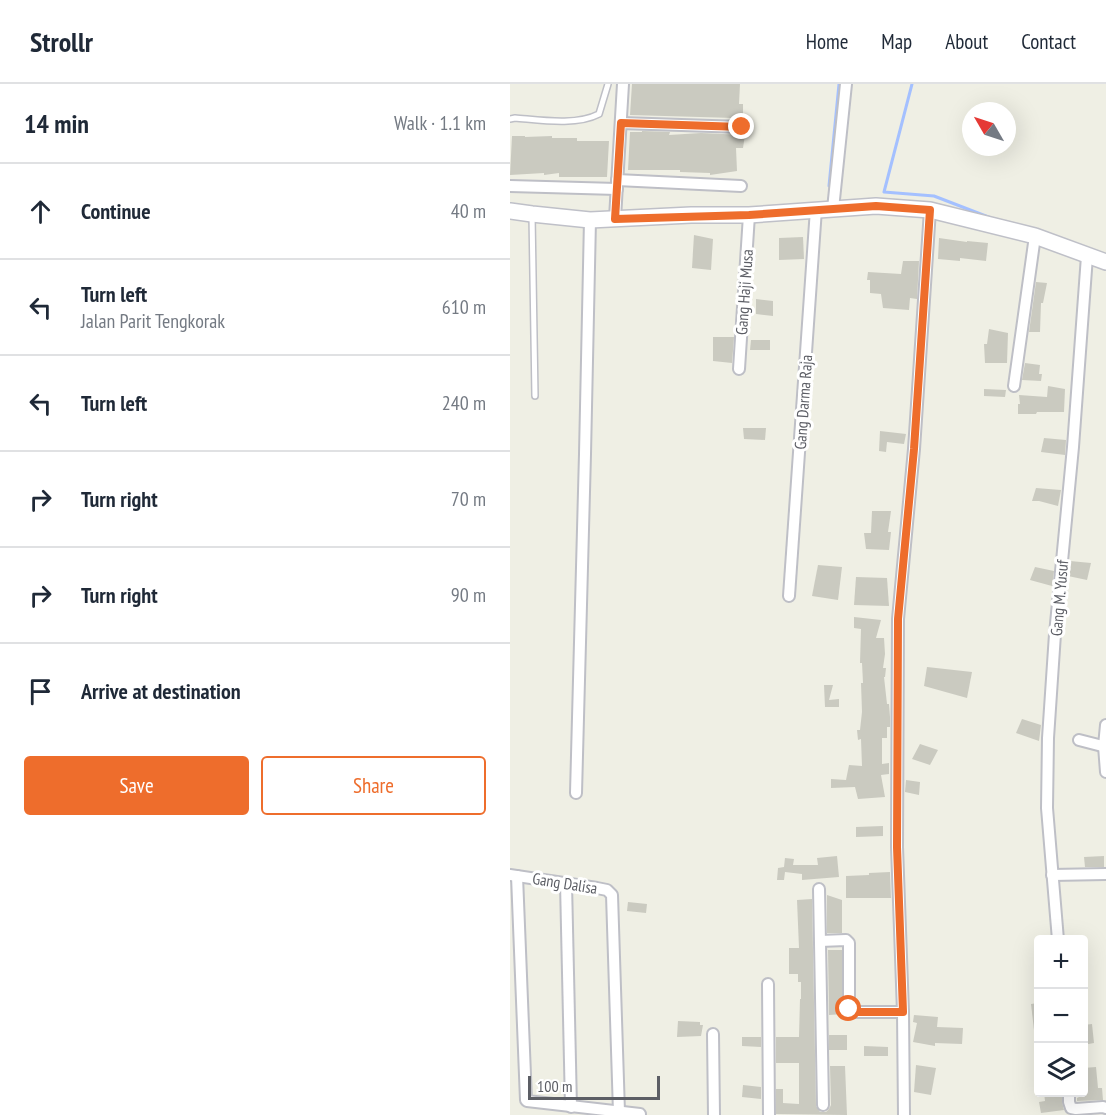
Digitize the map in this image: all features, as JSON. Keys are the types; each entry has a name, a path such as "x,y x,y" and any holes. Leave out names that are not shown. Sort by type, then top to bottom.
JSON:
{"main road":[{"path":"510,211 590,220 749,215 876,206 930,210 1035,236 1106,262"}],"street":[{"path":"615,219 623,84"},
{"path":"833,209 846,84"},
{"path":"621,123 742,127"},
{"path":"510,186 741,186"},
{"name":"Gang Darma Raja","path":"789,596 816,209"},
{"path":"904,1115 897,847 898,619 914,449 930,210"},
{"name":"Gang Haji Musa","path":"739,369 749,215"},
{"path":"576,793 590,220"},
{"path":"1014,386 1035,236"},
{"name":"Gang M. Yusuf","path":"1058,935 1047,808 1048,738 1087,256"},
{"path":"1106,725 1106,772"},
{"path":"1079,740 1105,746"},
{"path":"1052,875 1106,874"},
{"path":"514,875 526,1100 552,1110 571,1107 640,1114"},
{"name":"Gang Dalisa","path":"514,875 607,890 612,895 619,1112"},
{"path":"566,884 571,1107"},
{"path":"819,889 823,1105"},
{"path":"820,941 846,940 849,943 849,1009 851,1011 903,1012"},
{"path":"768,984 769,1115"},
{"path":"713,1034 714,1115"},
{"path":"1069,1097 1071,1108 1106,1108"}],"lane":[{"path":"510,119 556,121 590,118 599,114 608,84"},
{"path":"532,214 535,396"}],"building":[{"path":"632,84 740,84 739,104 743,104 743,120 630,115"},
{"path":"630,132 670,132 669,135 701,133 745,135 743,148 736,148 737,171 710,175 710,173 680,172 680,170 628,170"},
{"path":"512,136 552,136 552,138 577,138 577,141 609,141 607,177 559,177 559,173 510,175"},
{"path":"694,235 713,239 711,270 692,268"},
{"path":"803,237 804,259 779,260 779,238"},
{"path":"939,238 988,243 986,261 960,258 960,261 938,259"},
{"path":"903,261 919,261 917,299 910,298 909,310 883,308 881,294 870,293 868,272 901,274"},
{"path":"1036,282 1047,283 1043,303 1041,303 1040,332 1029,332"},
{"path":"756,299 773,301 773,316 756,314"},
{"path":"989,329 1008,333 1007,363 985,363 984,344 987,344"},
{"path":"713,337 734,337 732,363 713,361"},
{"path":"751,340 770,340 770,350 750,350"},
{"path":"1025,363 1040,365 1041,381 1022,380"},
{"path":"1048,386 1065,389 1064,412 1018,414 1019,395 1047,397"},
{"path":"984,389 1006,390 1005,397 984,396"},
{"path":"743,428 766,428 765,440 744,439"},
{"path":"880,431 906,434 904,444 887,442 886,452 879,451"},
{"path":"1044,438 1066,440 1065,455 1041,452"},
{"path":"1036,488 1061,490 1058,506 1032,501"},
{"path":"872,511 891,511 888,532 891,532 889,550 866,549 864,533 871,533"},
{"path":"1070,561 1091,563 1087,580 1068,576"},
{"path":"818,565 842,567 838,600 812,596"},
{"path":"1035,567 1054,571 1052,586 1030,580"},
{"path":"856,577 887,578 889,606 854,605"},
{"path":"854,617 881,620 876,638 884,638 883,668 886,668 884,677 890,717 887,738 882,738 882,764 889,763 889,774 881,775 885,797 858,799 855,787 831,788 831,779 846,780 849,765 862,766 861,739 858,740 857,730 860,730 862,712 861,629 854,628"},
{"path":"927,667 972,672 967,698 924,686"},
{"path":"824,685 833,685 829,700 839,699 839,707 825,707"},
{"path":"1022,719 1041,725 1039,741 1016,733"},
{"path":"920,744 938,750 930,765 912,759"},
{"path":"906,780 920,782 919,795 905,792"},
{"path":"883,826 883,836 856,837 856,827"},
{"path":"837,856 839,877 802,880 802,874 785,872 784,880 777,880 778,868 784,867 785,858 794,859 793,865 818,865 817,858"},
{"path":"1104,856 1104,867 1085,867 1084,857"},
{"path":"890,872 891,898 846,898 846,876"},
{"path":"827,895 842,900 842,933 827,933"},
{"path":"812,899 816,1106 820,1112 826,1112 829,1109 831,1105 830,1066 845,1066 847,1115 776,1114 776,1089 783,1089 783,1103 799,1104 799,1063 776,1063 776,1037 799,1037 801,982 798,982 798,974 789,974 789,948 799,948 797,900"},
{"path":"628,902 647,904 646,913 627,911"},
{"path":"828,950 842,950 842,1009 844,1014 829,1015"},
{"path":"1031,1004 1034,1004 1034,1030"},
{"path":"914,1015 938,1017 937,1027 963,1028 962,1044 935,1043 935,1046 913,1042 917,1023 913,1022"},
{"path":"678,1021 700,1022 700,1025 703,1025 701,1036 677,1037"},
{"path":"1088,1024 1092,1024 1094,1043 1088,1044 1088,1043"},
{"path":"829,1035 847,1035 847,1050 829,1050"},
{"path":"742,1037 761,1037 761,1047 742,1046"},
{"path":"864,1046 888,1047 888,1056 864,1056"},
{"path":"916,1065 936,1068 931,1095 914,1092"},
{"path":"1096,1067 1098,1088 1102,1088 1103,1100 1077,1101 1079,1097 1088,1097 1088,1068"},
{"path":"743,1085 761,1087 761,1099 742,1097"},
{"path":"1045,1097 1062,1097 1064,1110 1041,1113 1039,1102 1045,1101"}],"waterway":[{"path":"829,186 839,84"},
{"path":"912,84 884,192 934,196 991,218"}],"route":[{"path":"742,127 621,123 615,219 749,215 876,206 930,210 914,449 898,619 897,847 903,1012 855,1012 849,1009"}]}
